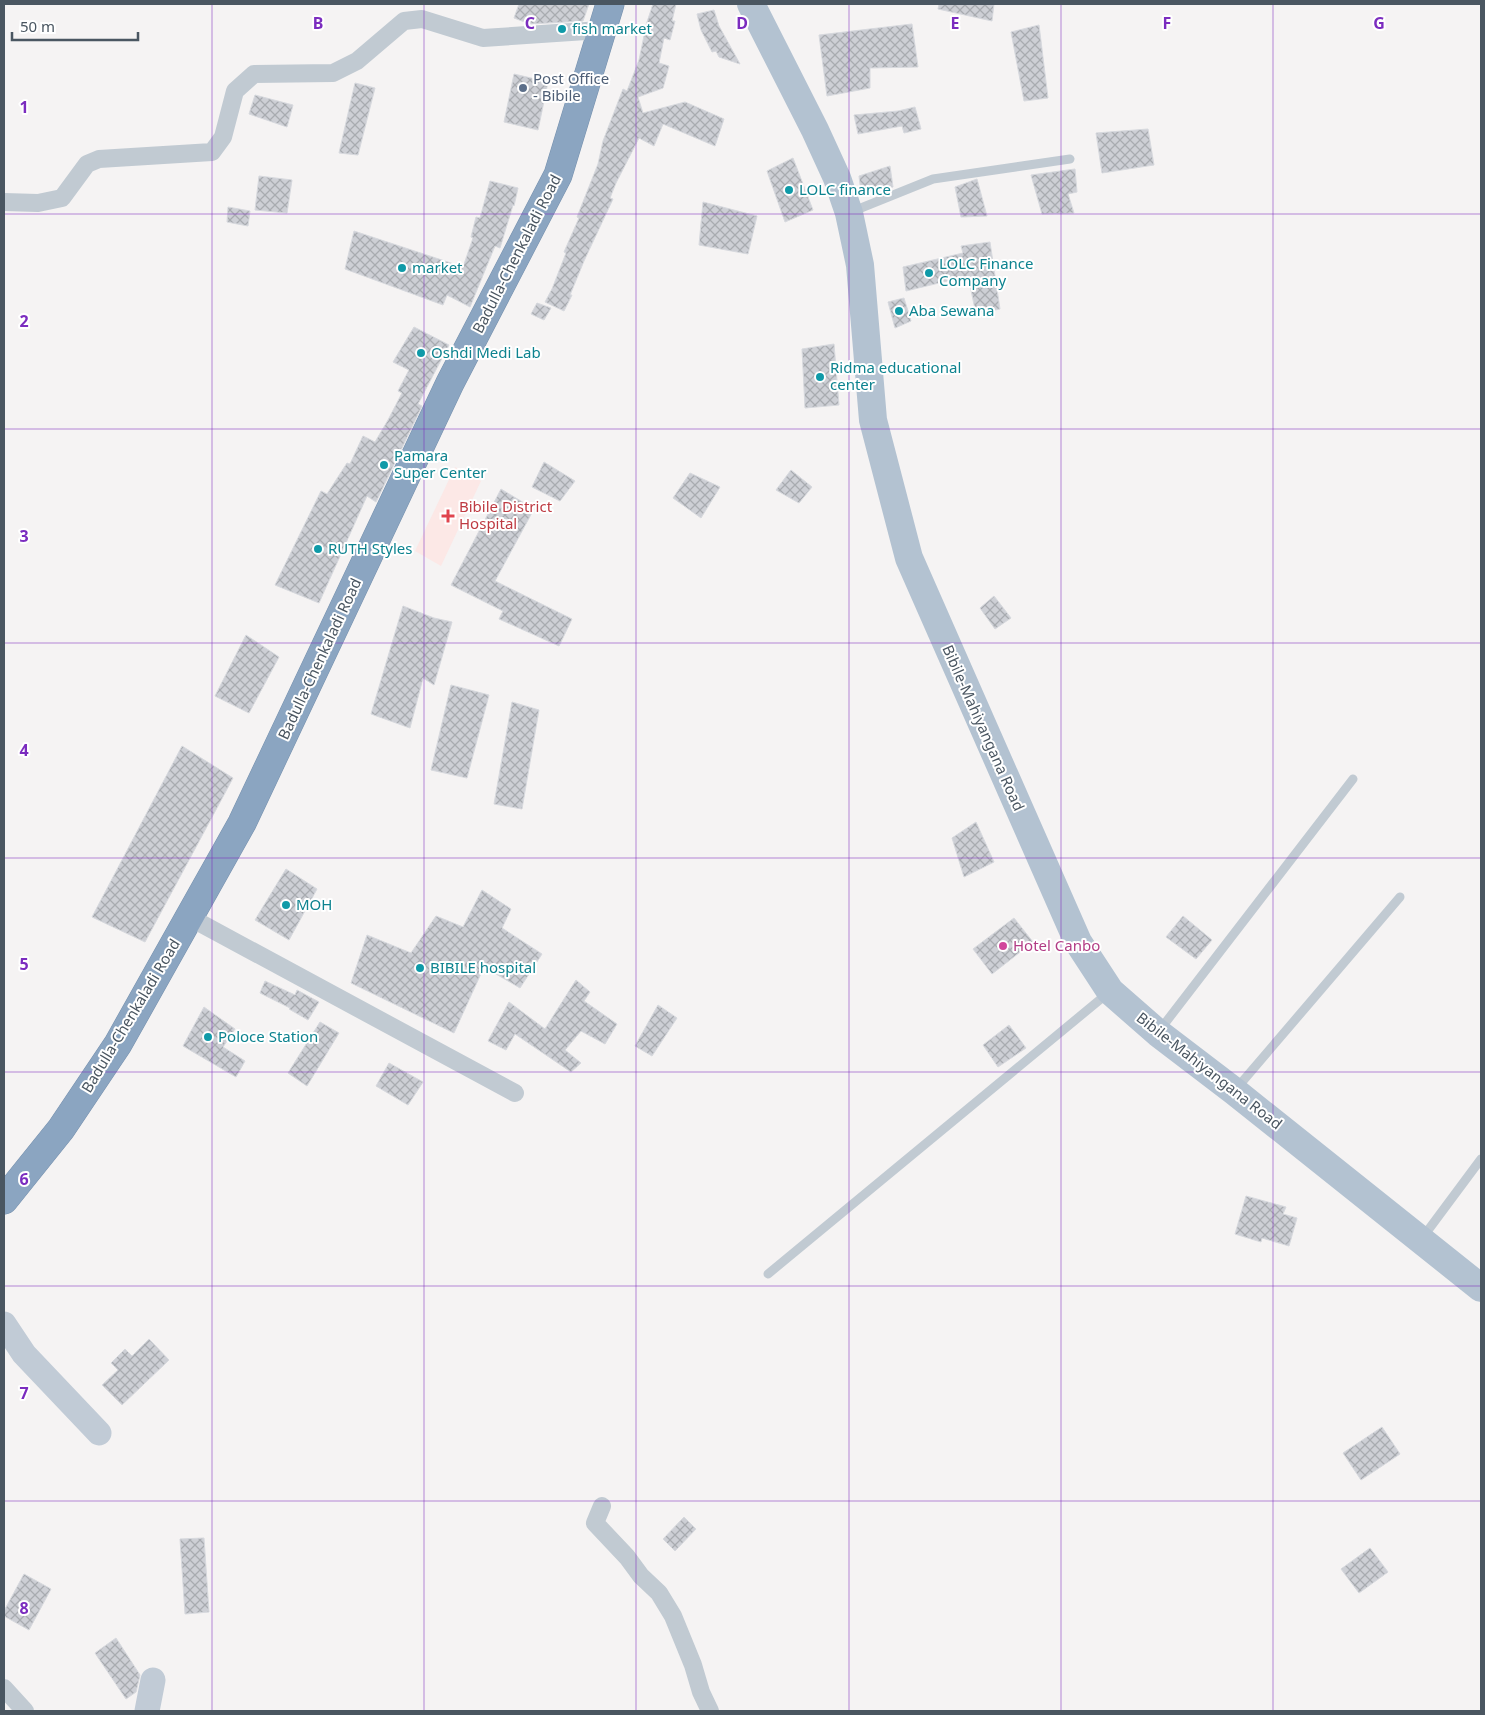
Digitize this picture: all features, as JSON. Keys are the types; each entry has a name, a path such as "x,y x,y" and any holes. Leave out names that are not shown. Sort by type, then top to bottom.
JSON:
{"highway":[{"name":"Badulla-Chenkaladi Road","path":"4,1200 61,1129 118,1044 242,823 450,382 558,175 610,4"}],"main road":[{"name":"Bibile-Mahiyangana Road","path":"751,4 815,130 837,178 849,213 860,265 873,420 909,558 1078,942 1110,991 1158,1033 1234,1091 1481,1288"}],"street":[{"path":"4,202 38,202 62,198 87,164 99,159 212,152 223,137 235,91 254,74 333,73 357,61 404,21 422,19 483,38 601,30"},
{"path":"189,917 515,1092"},
{"path":"4,1324 24,1354 99,1433"},
{"path":"602,1506 595,1523 627,1556 642,1576 659,1592 673,1616 710,1711"},
{"path":"146,1711 153,1680"},
{"path":"4,1688 25,1711"}],"lane":[{"path":"849,213 933,179 1070,159"},
{"path":"1158,1033 1353,778"},
{"path":"1234,1091 1400,897"},
{"path":"768,1274 1110,991"},
{"path":"1421,1239 1481,1159"}],"shaded area":[{"name":"Bibile District Hospital","path":"455,467 481,481 441,566 415,551"}],"building":[{"name":"fish market","path":"519,4 589,4 583,21 530,24 514,18"},
{"path":"653,4 676,4 672,21 675,21 670,40 664,38 659,63 669,66 663,88 638,97 643,113 685,102 724,119 715,146 663,124 654,146 639,138 616,183 610,198 613,199 584,261 564,311 545,302 552,289 566,253 564,252 579,218 577,217 598,164 603,141 623,89 627,91 639,60 644,31"},
{"path":"939,4 994,4 992,21 938,9"},
{"path":"714,10 719,26 740,64 719,57 716,51 712,52 701,30 697,14"},
{"path":"912,24 918,67 870,68 870,88 827,96 819,35"},
{"path":"1039,25 1048,98 1024,101 1011,32"},
{"path":"514,74 548,82 538,130 504,122"},
{"path":"355,83 375,88 358,155 339,153"},
{"path":"255,95 293,105 287,127 249,114"},
{"path":"915,107 921,129 904,133 902,126 858,134 854,115 898,111"},
{"path":"1148,129 1154,165 1102,173 1096,133"},
{"name":"LOLC finance","path":"793,158 813,210 785,222 767,171"},
{"path":"890,166 893,187 861,193 859,176"},
{"path":"1075,169 1077,192 1068,194 1074,213 1042,214 1031,175"},
{"path":"259,176 292,180 287,213 255,210"},
{"path":"977,179 987,216 961,217 955,187"},
{"path":"490,181 518,188 500,248 495,246 470,307 447,295 443,305 345,269 354,231 463,267 473,238 471,237 476,217 480,218"},
{"path":"703,202 757,216 748,254 699,245"},
{"path":"228,207 250,211 248,226 227,222"},
{"path":"990,242 1000,309 976,314 968,276 906,291 903,267 963,253 961,246"},
{"name":"Aba Sewana","path":"904,298 911,321 895,328 888,302"},
{"path":"537,303 551,308 544,320 531,314"},
{"path":"414,327 449,345 418,404 422,406 376,502 367,496 319,603 275,585 321,491 327,494 347,463 350,464 363,436 375,442 388,420 402,393 398,391 409,370 393,362"},
{"name":"Ridma educational center","path":"834,344 839,405 805,408 802,349"},
{"path":"544,462 575,481 560,501 532,487"},
{"path":"791,470 812,487 799,503 776,490"},
{"path":"690,473 720,487 701,518 673,498"},
{"path":"501,489 534,509 495,581 572,619 559,646 499,619 503,611 451,585"},
{"path":"994,596 1011,618 995,629 980,608"},
{"path":"403,606 434,618 452,622 434,685 423,678 410,728 371,714"},
{"path":"246,635 279,657 249,713 215,696"},
{"path":"451,685 489,695 467,778 431,770"},
{"path":"512,702 539,710 522,809 494,804"},
{"path":"182,746 233,778 145,942 92,917"},
{"path":"976,822 994,862 964,877 952,838"},
{"name":"MOH","path":"286,869 317,889 289,940 255,920"},
{"name":"BIBILE hospital","path":"482,890 511,909 502,928 542,954 520,988 484,967 454,1033 351,983 367,935 411,953 436,916 463,927"},
{"path":"1183,916 1212,940 1196,959 1166,937"},
{"name":"Hotel Canbo","path":"1014,918 1033,942 992,974 973,949"},
{"path":"576,980 590,992 584,1001 617,1024 605,1044 581,1031 565,1050 581,1063 571,1072 515,1034 506,1050 488,1041 509,1002 545,1029"},
{"path":"265,981 295,995 297,990 319,1002 308,1020 290,1008 260,993"},
{"path":"658,1005 677,1018 652,1056 635,1046"},
{"name":"Poloce Station","path":"204,1007 235,1029 223,1047 245,1061 236,1077 183,1046"},
{"path":"320,1022 339,1033 307,1086 288,1073"},
{"path":"1009,1025 1026,1048 998,1067 983,1045"},
{"path":"389,1063 423,1082 408,1105 376,1086"},
{"path":"1246,1196 1286,1207 1283,1214 1297,1218 1289,1246 1262,1238 1261,1242 1235,1234"},
{"path":"149,1339 169,1360 122,1405 102,1385 118,1370 111,1363 125,1349 132,1356"},
{"path":"1382,1427 1400,1454 1361,1480 1343,1453"},
{"path":"684,1517 696,1529 675,1551 663,1539"},
{"path":"204,1538 209,1612 185,1614 180,1539"},
{"path":"1370,1548 1388,1572 1359,1593 1341,1569"},
{"path":"24,1574 51,1589 29,1630 4,1616 4,1611"},
{"path":"116,1638 140,1675 136,1692 126,1699 95,1653"}],"place":[{"name":"fish market","path":"562,29"},
{"name":"Post Office - Bibile","path":"523,88"},
{"name":"LOLC finance","path":"789,190"},
{"name":"market","path":"402,268"},
{"name":"LOLC Finance Company","path":"929,273"},
{"name":"Aba Sewana","path":"899,311"},
{"name":"Oshdi Medi Lab","path":"421,353"},
{"name":"Ridma educational center","path":"820,377"},
{"name":"Pamara Super Center","path":"384,465"},
{"name":"Bibile District Hospital","path":"448,516"},
{"name":"RUTH Styles","path":"318,549"},
{"name":"MOH","path":"286,905"},
{"name":"Hotel Canbo","path":"1003,946"},
{"name":"BIBILE hospital","path":"420,968"},
{"name":"Poloce Station","path":"208,1037"}]}
